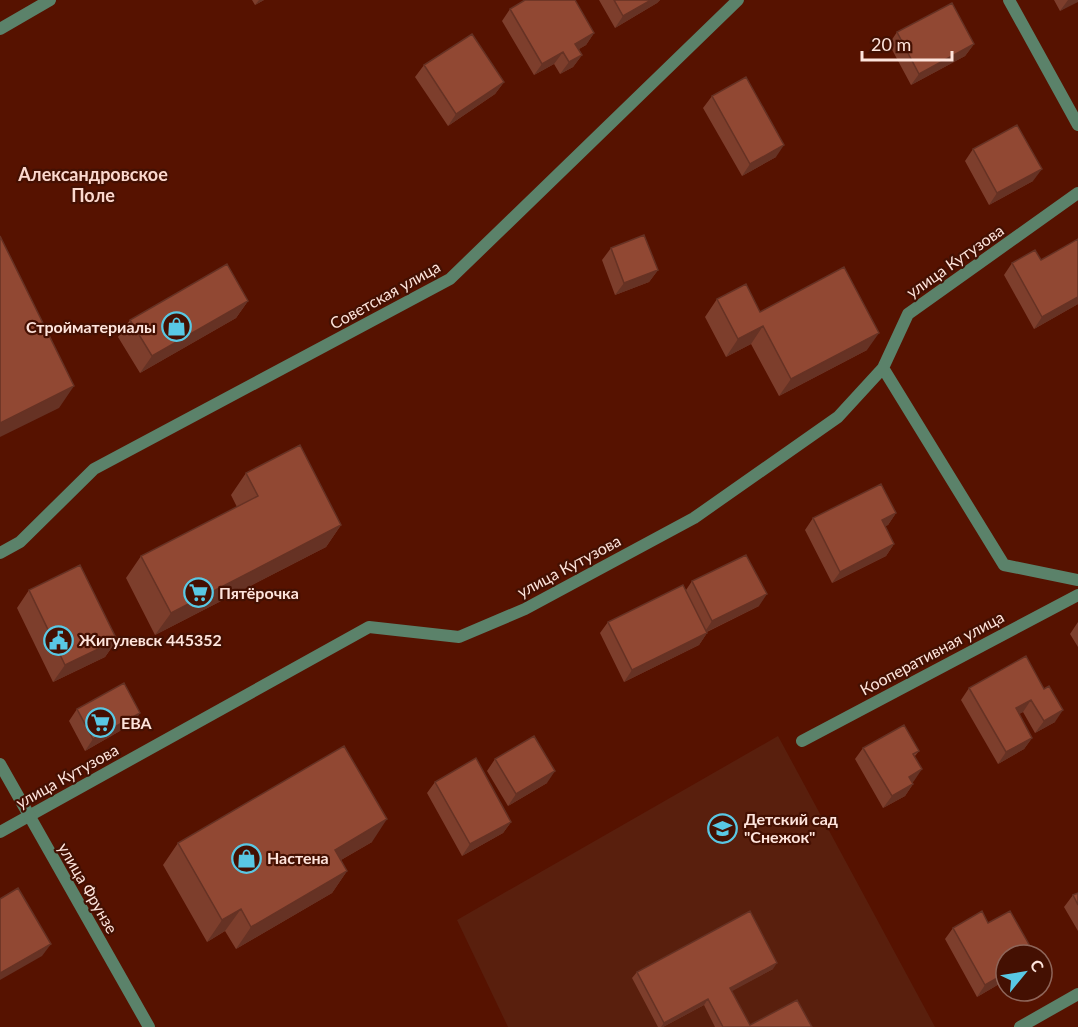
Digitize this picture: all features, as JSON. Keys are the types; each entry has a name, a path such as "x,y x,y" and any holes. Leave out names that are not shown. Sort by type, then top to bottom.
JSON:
{"street":[{"path":"0,29 50,0"},
{"name":"Советская улица","path":"0,553 20,542 94,469 450,279 738,0"},
{"path":"1009,0 1078,125"},
{"name":"улица Кутузова","path":"0,832 369,627 459,637 525,609 693,518 838,417 883,368 908,314 1078,193"},
{"path":"883,368 1004,565 1078,580"},
{"name":"Кооперативная улица","path":"802,741 1078,595"},
{"name":"улица Фрунзе","path":"0,764 149,1027"},
{"path":"1020,1027 1078,994"}],"shaded area":[{"name":"Детский сад \"Снежок\"","path":"778,736 935,1027 508,1027 457,920"}],"building":[{"path":"525,0 575,0 594,33 575,44 582,55 569,62 563,52 542,64 510,9"},
{"path":"614,0 651,0 623,16"},
{"path":"952,3 974,44 919,74 897,32"},
{"path":"472,34 504,82 456,114 424,65"},
{"path":"746,77 784,145 750,164 712,96"},
{"path":"1017,125 1042,169 997,193 973,149"},
{"path":"644,235 658,270 624,283 611,248"},
{"path":"0,236 74,386 0,423"},
{"path":"1078,239 1078,297 1042,317 1012,263 1035,250 1041,260"},
{"name":"Стройматериалы","path":"227,264 248,301 152,356 130,320"},
{"path":"844,267 879,333 791,379 763,326 738,339 717,299 746,284 760,312"},
{"path":"300,445 341,525 171,613 141,556 258,496 246,473"},
{"path":"881,484 896,513 882,520 894,544 840,572 813,518"},
{"path":"746,555 767,594 712,621 692,581"},
{"path":"80,565 117,640 65,665 29,590"},
{"path":"683,585 707,633 632,670 608,622"},
{"path":"1026,656 1044,689 1049,686 1063,710 1044,721 1031,700 1016,708 1032,738 1006,752 969,688"},
{"name":"ЕВА","path":"124,683 140,713 93,739 77,709"},
{"path":"904,725 919,751 913,754 922,769 909,777 913,784 892,796 863,748"},
{"path":"534,736 555,771 516,794 495,759"},
{"path":"344,746 387,819 335,850 347,871 251,927 241,909 222,920 178,843"},
{"path":"476,758 511,822 470,844 435,782"},
{"path":"18,888 51,944 0,973 0,899"},
{"path":"1078,893 1078,905 1073,895"},
{"path":"750,911 777,963 730,988 750,1025 797,1000 812,1027 723,1027 708,999 664,1023 637,972"},
{"path":"982,911 988,923 1010,911 1028,943 994,943 994,980 985,985 953,928"}],"place":[{"name":"Стройматериалы","path":"177,327"},
{"name":"Пятёрочка","path":"198,593"},
{"name":"Жигулевск 445352","path":"58,640"},
{"name":"ЕВА","path":"100,723"},
{"name":"Детский сад \"Снежок\"","path":"723,828"},
{"name":"Настена","path":"246,858"}],"district":[{"name":"Александровское Поле","path":"93,186"}]}
